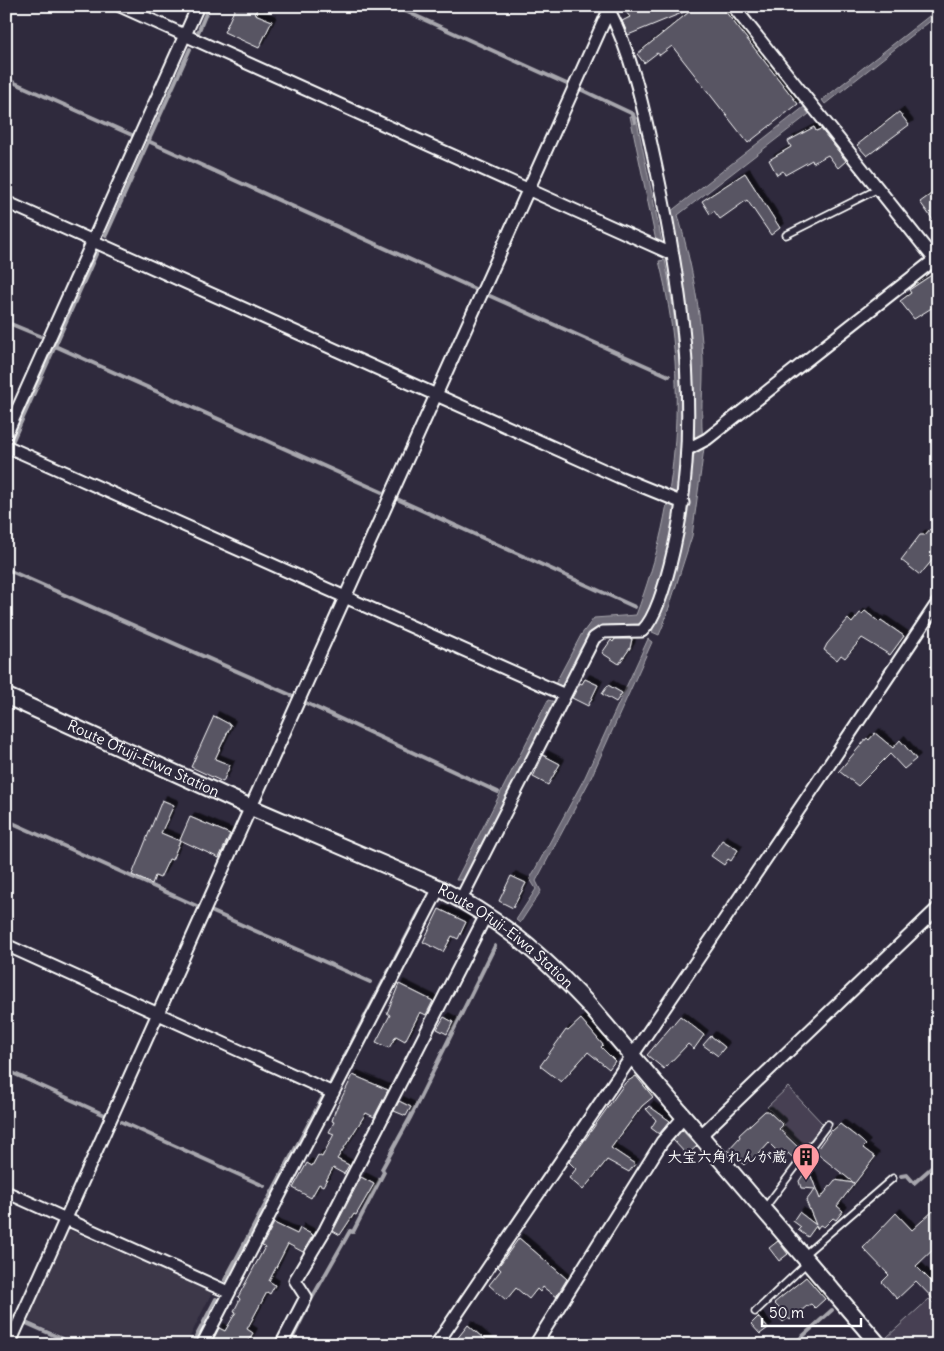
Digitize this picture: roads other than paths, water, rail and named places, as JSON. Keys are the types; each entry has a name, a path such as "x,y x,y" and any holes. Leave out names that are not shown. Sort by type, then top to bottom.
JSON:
{"main road":[{"name":"Route Ofuji-Eiwa Station","path":"6,696 250,807 439,888 461,899 518,937 548,962 684,1117 879,1345"}],"street":[{"path":"120,6 672,254"},
{"path":"6,435 198,6"},
{"path":"688,448 707,439 936,262 733,6"},
{"path":"9,1345 608,8"},
{"path":"461,899 596,635 603,632 642,631 648,625 665,582 676,500 688,448 688,376 684,327 672,254 643,106 633,69 608,8"},
{"path":"6,202 676,500"},
{"path":"6,446 565,695"},
{"path":"436,1345 631,1056 791,825 938,602"},
{"path":"202,1345 439,888"},
{"path":"700,1136 938,908"},
{"path":"281,1345 306,1297 296,1280 325,1230 486,915"},
{"path":"6,945 158,1016 333,1093"},
{"path":"535,1345 662,1142 684,1117"},
{"path":"6,1192 228,1292"}],"lane":[{"path":"786,235 878,189"},
{"path":"764,1210 828,1124"},
{"path":"755,1312 806,1259 893,1178"}],"waterway":[{"path":"197,35 209,6"},
{"path":"394,6 569,85"},
{"path":"106,235 190,49"},
{"path":"6,79 132,135"},
{"path":"582,90 633,114 635,122"},
{"path":"148,141 475,289"},
{"path":"13,440 97,252"},
{"path":"490,296 669,376"},
{"path":"6,322 40,336"},
{"path":"55,346 384,493"},
{"path":"397,499 635,607"},
{"path":"6,569 293,696"},
{"path":"306,703 498,792"},
{"path":"6,820 199,907"},
{"path":"331,1082 425,901"},
{"path":"213,912 370,982"},
{"path":"289,1345 312,1298 350,1231 353,1232 384,1172 382,1169 410,1118 495,946"},
{"path":"6,1070 105,1115"},
{"path":"225,1280 323,1097"},
{"path":"122,1122 264,1186"},
{"path":"901,1176 907,1175 914,1183 938,1162"},
{"path":"192,1345 216,1299"},
{"path":"793,1345 832,1310"},
{"path":"6,1314 14,1318"},
{"path":"26,1323 76,1345"}],"place":[{"name":"大宝六角れんが蔵","path":"806,1181"}]}
